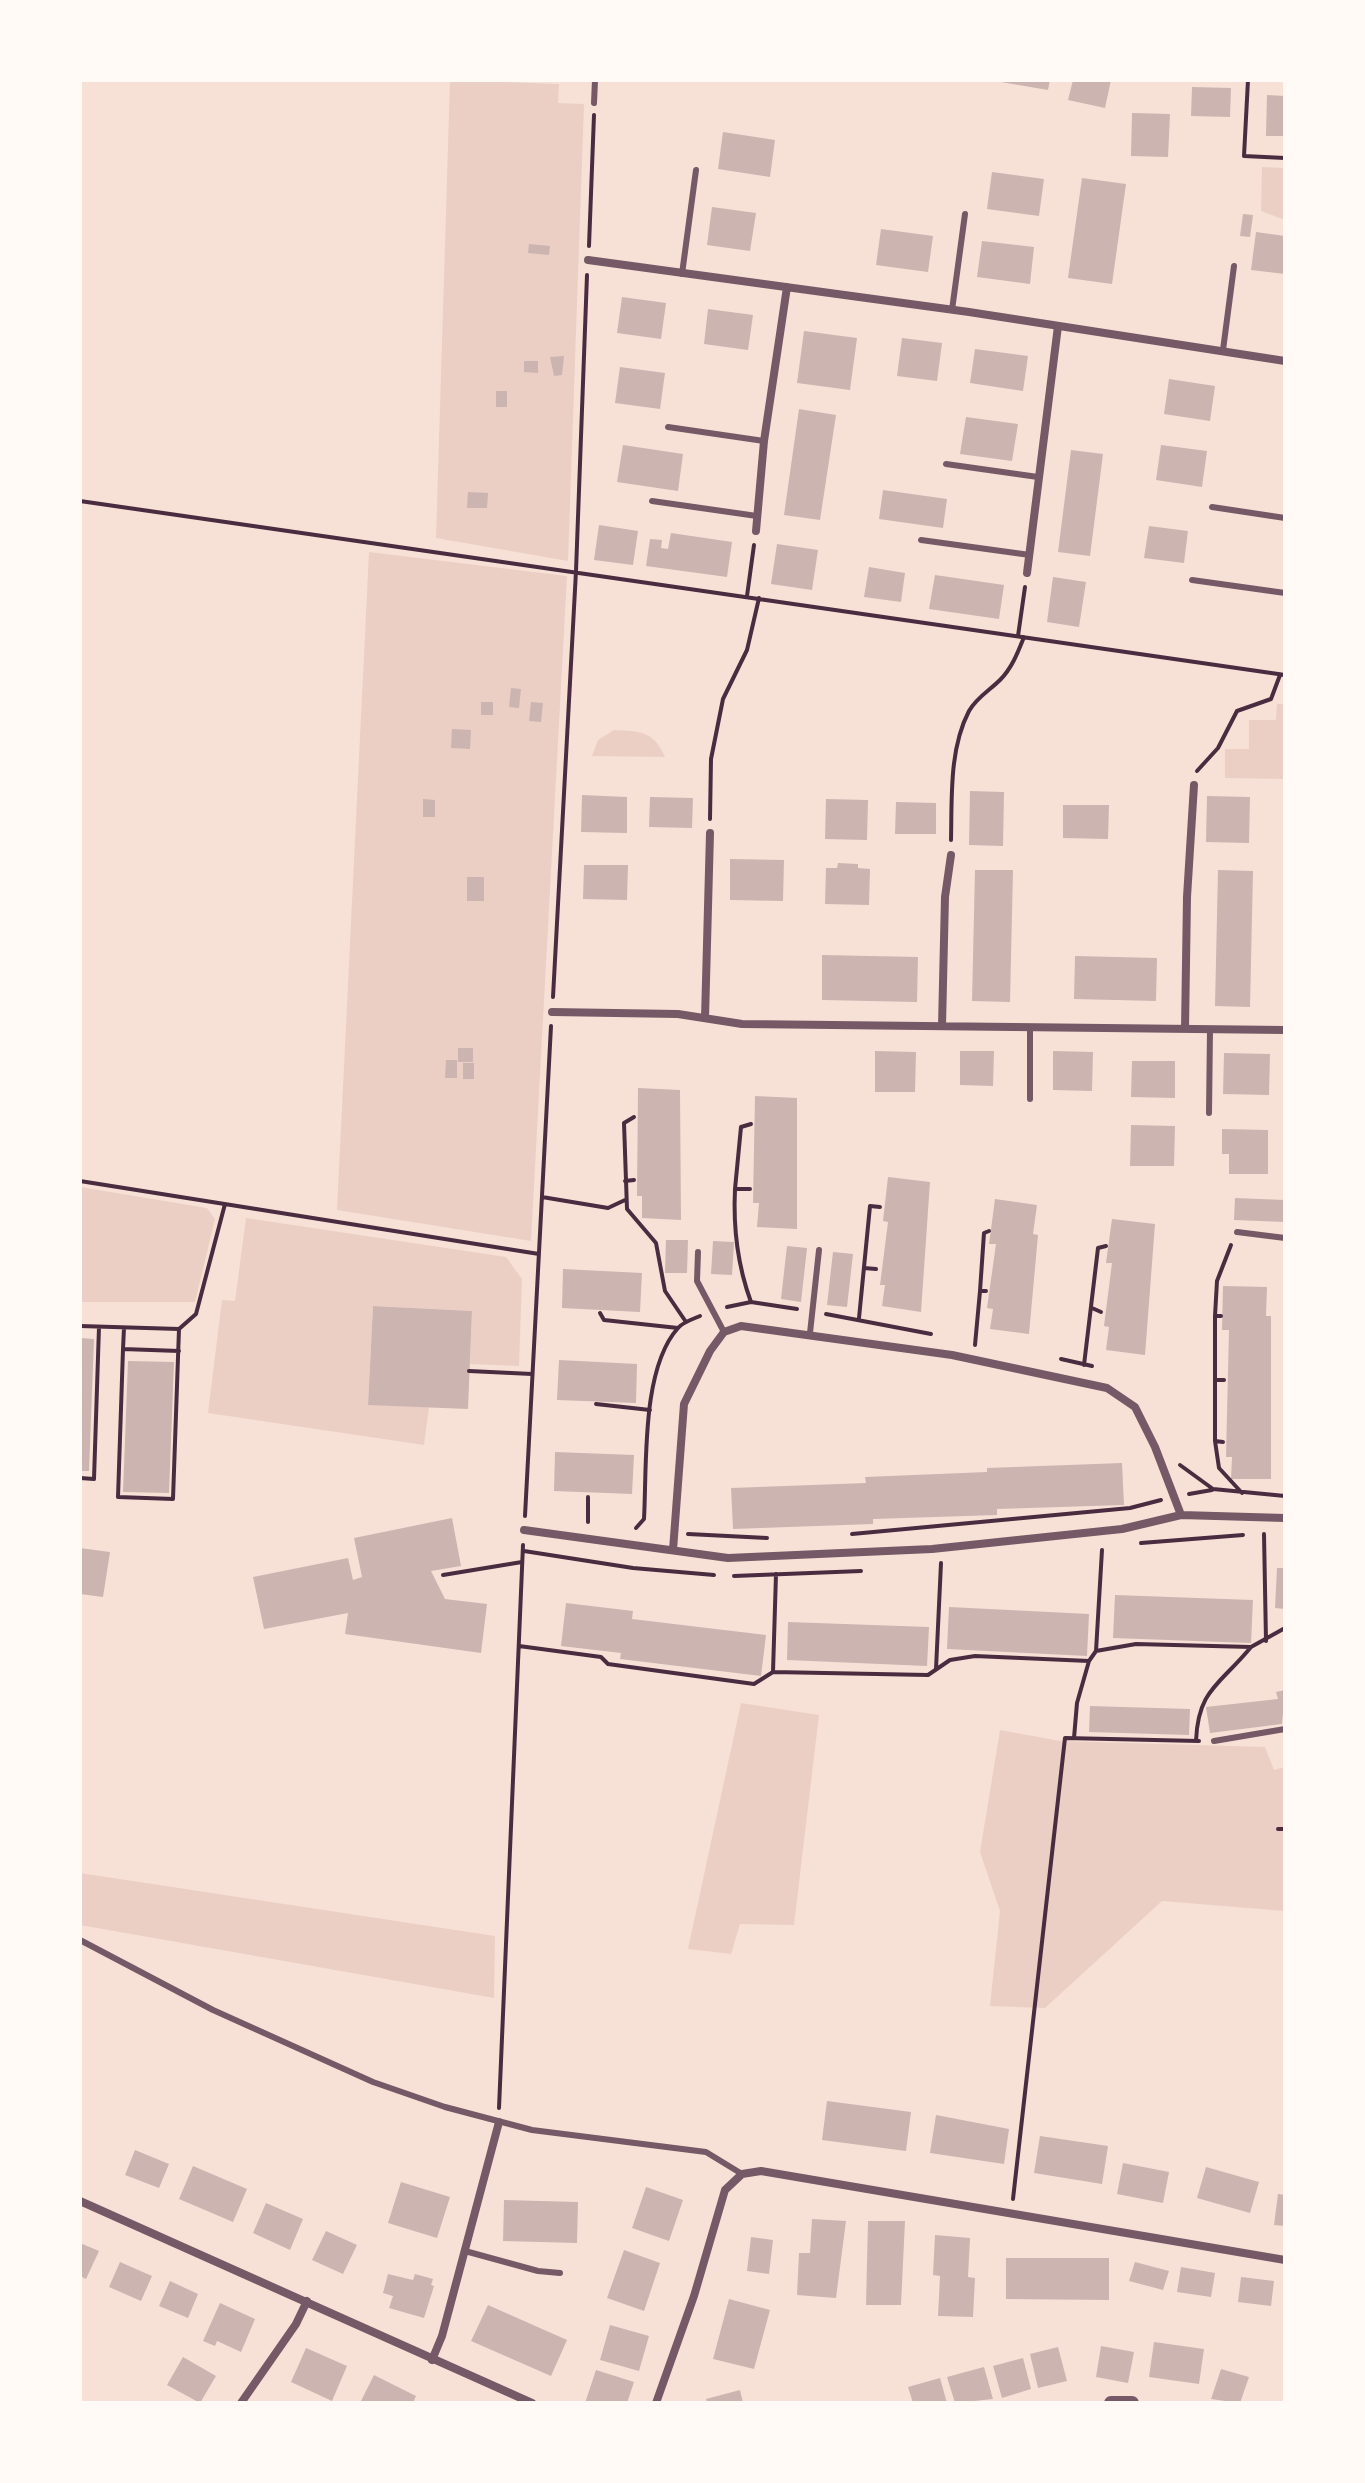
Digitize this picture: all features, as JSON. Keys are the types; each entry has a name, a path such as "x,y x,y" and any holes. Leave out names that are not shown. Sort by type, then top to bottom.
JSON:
{"street":[{"path":"588,260 952,310 1285,361"},
{"path":"756,531 764,441 787,287"},
{"path":"1027,573 1058,326"},
{"path":"1185,1029 1187,897 1194,785"},
{"path":"705,1018 710,833"},
{"path":"942,1026 945,897 951,855"},
{"path":"552,1012 678,1014 742,1024 1285,1030"},
{"path":"673,1550 684,1404 710,1351 724,1332 741,1326 810,1333 973,1359 1107,1388 1135,1407 1181,1515"},
{"path":"524,1530 728,1558 932,1549 1122,1529 1181,1515 1285,1518"},
{"path":"432,2360 499,2122"},
{"path":"656,2403 694,2296 725,2190 742,2174 761,2171 1285,2260"},
{"path":"80,2201 532,2403"},
{"path":"241,2403 296,2324 307,2301"},
{"path":"1111,2403 1132,2403"}],"lane":[{"path":"594,103 595,80"},
{"path":"682,274 696,170"},
{"path":"952,310 965,214"},
{"path":"1223,350 1234,266"},
{"path":"668,427 764,441"},
{"path":"946,464 1038,477"},
{"path":"652,501 757,516"},
{"path":"1212,507 1285,518"},
{"path":"921,540 1030,555"},
{"path":"1192,580 1285,593"},
{"path":"1030,1027 1030,1099"},
{"path":"1209,1113 1210,1029"},
{"path":"1237,1232 1285,1238"},
{"path":"810,1333 819,1250"},
{"path":"698,1252 697,1281 724,1332"},
{"path":"1210,1741 1285,1729"},
{"path":"80,1940 213,2010 313,2056 445,2107 532,2130 706,2152 742,2174"},
{"path":"465,2251 538,2271 560,2273"}],"path":[{"path":"1248,80 1244,156 1285,158"},
{"path":"499,2122 522,1562 576,571 594,103"},
{"path":"80,501 1282,675 1271,699 1237,711 1218,748 1195,772 1194,785"},
{"path":"746,596 756,531"},
{"path":"951,855 953,775 963,726 970,709 1002,678 1021,636 1027,573"},
{"path":"710,833 711,759 723,699 747,650 759,598"},
{"path":"634,1117 624,1123 625,1200 638,1226 656,1243 665,1291 686,1322 678,1328 659,1363 650,1410 644,1519 638,1528"},
{"path":"751,1124 741,1127 734,1238 740,1273 751,1302"},
{"path":"625,1181 634,1180"},
{"path":"80,1181 539,1254"},
{"path":"735,1189 750,1189"},
{"path":"542,1197 608,1208 625,1200"},
{"path":"80,1326 179,1329 196,1314 225,1204"},
{"path":"855,1340 870,1206 880,1207"},
{"path":"973,1359 983,1291 984,1233 989,1231"},
{"path":"1237,1232 1217,1281 1215,1441 1219,1468 1243,1495 1285,1496"},
{"path":"1082,1383 1098,1248 1106,1246"},
{"path":"864,1268 876,1269"},
{"path":"1092,1308 1101,1312"},
{"path":"600,1313 604,1320 678,1328"},
{"path":"80,1478 94,1479 99,1327"},
{"path":"124,1328 118,1497 173,1499 179,1329"},
{"path":"123,1349 179,1351"},
{"path":"469,1371 532,1374"},
{"path":"1215,1380 1224,1380"},
{"path":"596,1404 650,1410"},
{"path":"1215,1441 1223,1442"},
{"path":"841,1535 1130,1508 1213,1489"},
{"path":"588,1497 588,1522"},
{"path":"525,1515 538,1516"},
{"path":"576,1520 601,1523"},
{"path":"626,1527 769,1538"},
{"path":"1074,1738 1077,1703 1089,1661 1096,1651 1102,1550"},
{"path":"773,1672 777,1556"},
{"path":"443,1575 522,1562"},
{"path":"936,1670 941,1563"},
{"path":"1196,1741 1197,1713 1204,1696 1251,1647 1285,1628"},
{"path":"1096,1651 1136,1644 1251,1647"},
{"path":"518,1646 601,1657 608,1664 754,1684 773,1672 928,1675 950,1660 975,1656 1089,1661"},
{"path":"1011,2214 1065,1738 1210,1741"},
{"path":"1278,1829 1285,1829"}],"shaded area":[{"path":"450,80 559,84 558,103 584,104 568,561 436,538"},
{"path":"1262,167 1285,168 1285,220 1261,211"},
{"path":"369,552 567,576 531,1241 337,1210"},
{"path":"1277,704 1285,704 1285,779 1225,778 1225,749 1249,749 1249,720 1276,720"},
{"path":"614,730 651,737 665,757 592,756 598,740"},
{"path":"80,1187 207,1208 215,1219 195,1302 80,1302"},
{"path":"246,1218 506,1257 522,1279 519,1366 470,1364 472,1311 373,1306 368,1404 429,1407 424,1445 208,1413 222,1300 235,1301"},
{"path":"741,1703 819,1715 794,1925 740,1924 731,1954 688,1949"},
{"path":"1000,1730 1060,1741 1265,1747 1274,1770 1285,1767 1285,1911 1162,1901 1045,2008 990,2006 1000,1911 980,1852"},
{"path":"80,1873 495,1936 494,1998 80,1925"}],"building":[{"path":"989,80 1050,80 1048,90"},
{"path":"1073,80 1111,80 1105,108 1068,100"},
{"path":"1192,87 1231,88 1230,117 1191,116"},
{"path":"1267,95 1285,96 1285,136 1266,136"},
{"path":"1132,113 1170,114 1168,157 1131,156"},
{"path":"723,132 775,140 770,177 718,169"},
{"path":"992,172 1044,179 1039,216 987,209"},
{"path":"1082,178 1126,184 1112,284 1068,278"},
{"path":"712,207 756,213 750,251 707,245"},
{"path":"1243,214 1253,215 1250,237 1240,236"},
{"path":"881,229 933,236 928,272 876,265"},
{"path":"1256,232 1285,236 1285,274 1251,270"},
{"path":"982,241 1034,247 1030,284 977,277"},
{"path":"529,244 550,246 549,255 528,253"},
{"path":"622,297 666,303 661,339 617,333"},
{"path":"708,309 753,315 748,350 704,344"},
{"path":"804,331 857,338 850,390 797,383"},
{"path":"902,338 942,343 937,381 897,376"},
{"path":"975,349 1028,356 1023,391 970,383"},
{"path":"564,356 562,375 554,376 550,357"},
{"path":"524,361 538,361 538,373 524,372"},
{"path":"620,367 665,373 660,409 615,403"},
{"path":"1169,379 1215,386 1210,421 1164,414"},
{"path":"496,391 507,391 507,407 496,407"},
{"path":"799,409 836,415 820,520 784,515"},
{"path":"966,417 1018,424 1012,461 960,454"},
{"path":"623,445 683,454 678,491 617,482"},
{"path":"1161,445 1207,451 1202,487 1156,480"},
{"path":"1071,450 1103,454 1090,556 1058,552"},
{"path":"883,490 947,499 943,528 879,519"},
{"path":"468,492 488,493 487,508 467,508"},
{"path":"599,525 638,531 633,565 594,560"},
{"path":"1149,526 1188,531 1184,563 1144,558"},
{"path":"671,533 732,542 727,577 646,566 650,539 662,540 661,548 668,549"},
{"path":"777,544 818,550 812,590 771,584"},
{"path":"869,567 905,573 901,602 864,597"},
{"path":"935,575 1004,585 999,619 929,609"},
{"path":"1053,577 1086,582 1079,627 1047,622"},
{"path":"511,688 521,689 519,708 509,707"},
{"path":"481,702 493,702 493,715 481,715"},
{"path":"531,702 543,703 541,722 529,721"},
{"path":"452,729 471,730 470,749 451,748"},
{"path":"970,791 1004,792 1003,846 969,845"},
{"path":"582,795 627,797 627,833 581,832"},
{"path":"1207,796 1250,797 1249,843 1206,842"},
{"path":"650,797 693,798 692,828 649,827"},
{"path":"423,799 435,800 435,817 423,817"},
{"path":"826,799 868,800 867,840 825,839"},
{"path":"896,802 936,803 936,834 895,834"},
{"path":"1063,805 1109,805 1108,839 1063,838"},
{"path":"730,859 784,860 783,901 730,900"},
{"path":"838,863 858,864 858,868 870,869 869,905 825,904 826,868 837,868"},
{"path":"584,865 628,865 627,900 583,899"},
{"path":"975,870 1013,870 1010,1002 972,1001"},
{"path":"1218,870 1253,871 1250,1007 1215,1006"},
{"path":"467,877 484,877 484,901 467,901"},
{"path":"822,955 918,957 917,1002 822,1000"},
{"path":"1075,956 1157,958 1156,1001 1074,999"},
{"path":"458,1048 473,1048 473,1062 458,1062"},
{"path":"875,1051 916,1052 915,1092 875,1092"},
{"path":"960,1051 994,1051 993,1086 960,1085"},
{"path":"1053,1051 1093,1052 1092,1091 1053,1090"},
{"path":"1224,1053 1270,1054 1269,1095 1223,1094"},
{"path":"446,1060 457,1060 457,1078 445,1078"},
{"path":"1132,1061 1175,1061 1175,1098 1131,1097"},
{"path":"463,1063 474,1063 474,1079 463,1079"},
{"path":"638,1088 680,1090 681,1220 642,1218 642,1196 637,1196"},
{"path":"755,1096 797,1098 797,1229 757,1227 759,1203 753,1203"},
{"path":"1131,1125 1175,1126 1174,1166 1130,1166"},
{"path":"1222,1129 1268,1130 1268,1174 1229,1174 1229,1154 1222,1154"},
{"path":"888,1177 930,1182 921,1312 882,1306 885,1285 880,1285 888,1222 883,1221"},
{"path":"1235,1198 1285,1200 1285,1222 1234,1220"},
{"path":"995,1199 1037,1205 1033,1234 1038,1235 1029,1334 990,1329 993,1309 987,1308 996,1244 989,1244"},
{"path":"1112,1219 1155,1224 1145,1355 1106,1350 1109,1327 1104,1326 1112,1263 1106,1263"},
{"path":"666,1240 688,1240 687,1273 665,1273"},
{"path":"713,1241 734,1242 732,1275 711,1274"},
{"path":"787,1246 807,1248 801,1302 781,1299"},
{"path":"833,1252 853,1254 847,1307 827,1305"},
{"path":"563,1269 642,1273 640,1312 562,1308"},
{"path":"1223,1286 1267,1287 1266,1316 1271,1316 1271,1479 1231,1479 1232,1457 1226,1457 1229,1330 1222,1330"},
{"path":"373,1306 472,1311 468,1409 368,1405"},
{"path":"80,1338 94,1339 89,1471 80,1471"},
{"path":"559,1360 637,1364 636,1403 557,1400"},
{"path":"128,1361 174,1362 169,1493 123,1492"},
{"path":"555,1452 634,1455 632,1494 554,1491"},
{"path":"1122,1463 1124,1505 997,1509 997,1515 873,1519 873,1524 733,1529 731,1488 866,1483 865,1477 987,1472 987,1468"},
{"path":"452,1518 461,1566 431,1571 445,1599 487,1604 481,1653 345,1634 348,1613 264,1629 253,1577 348,1558 353,1580 362,1577 354,1538"},
{"path":"80,1548 110,1552 103,1597 80,1594"},
{"path":"1277,1568 1285,1568 1285,1609 1275,1608"},
{"path":"1115,1595 1253,1600 1251,1643 1113,1638"},
{"path":"566,1603 633,1611 632,1619 766,1635 761,1676 620,1659 621,1653 561,1646"},
{"path":"949,1607 1089,1614 1087,1656 947,1649"},
{"path":"788,1622 929,1627 927,1666 787,1660"},
{"path":"1285,1690 1282,1724 1210,1733 1206,1707 1278,1699 1276,1692"},
{"path":"1090,1706 1190,1709 1189,1735 1089,1732"},
{"path":"827,2101 911,2112 906,2151 822,2140"},
{"path":"936,2115 1009,2129 1004,2164 930,2153"},
{"path":"1040,2136 1108,2146 1102,2184 1034,2173"},
{"path":"135,2150 169,2164 159,2188 125,2175"},
{"path":"1123,2163 1169,2172 1163,2203 1117,2194"},
{"path":"193,2166 247,2189 233,2222 179,2199"},
{"path":"1206,2167 1259,2182 1250,2213 1197,2198"},
{"path":"401,2182 450,2197 437,2238 388,2223"},
{"path":"646,2187 683,2200 669,2241 632,2228"},
{"path":"1278,2194 1285,2195 1285,2226 1274,2225"},
{"path":"504,2200 578,2202 577,2243 503,2241"},
{"path":"266,2203 303,2219 290,2250 253,2233"},
{"path":"812,2219 846,2221 836,2298 797,2295 799,2253 810,2253"},
{"path":"868,2221 905,2221 901,2305 866,2305"},
{"path":"326,2231 357,2245 343,2274 312,2260"},
{"path":"935,2235 970,2238 968,2277 975,2278 973,2317 938,2316 940,2276 933,2275"},
{"path":"751,2237 773,2240 769,2274 747,2271"},
{"path":"80,2243 99,2251 86,2279 80,2276"},
{"path":"624,2250 660,2263 644,2311 607,2298"},
{"path":"1006,2258 1109,2258 1109,2300 1006,2299"},
{"path":"120,2262 152,2276 141,2301 109,2287"},
{"path":"1135,2262 1169,2271 1163,2290 1129,2281"},
{"path":"1181,2267 1215,2273 1211,2297 1177,2292"},
{"path":"388,2274 413,2280 415,2274 433,2279 431,2285 434,2286 424,2318 389,2308 393,2296 383,2293"},
{"path":"1241,2277 1274,2281 1271,2306 1238,2302"},
{"path":"170,2281 198,2294 188,2318 159,2306"},
{"path":"729,2299 770,2310 754,2369 713,2359"},
{"path":"220,2303 255,2319 241,2352 217,2341 215,2346 203,2341"},
{"path":"488,2305 567,2340 551,2376 471,2341"},
{"path":"610,2325 649,2336 639,2371 600,2360"},
{"path":"1154,2342 1204,2349 1199,2384 1149,2377"},
{"path":"1101,2346 1134,2352 1128,2383 1096,2377"},
{"path":"1058,2347 1067,2381 1038,2388 1030,2354"},
{"path":"306,2348 347,2366 332,2401 291,2382"},
{"path":"183,2357 216,2376 200,2403 167,2385"},
{"path":"1023,2358 1031,2389 1002,2398 993,2366"},
{"path":"984,2367 993,2399 955,2403 947,2377"},
{"path":"1221,2369 1249,2377 1240,2403 1211,2399"},
{"path":"596,2370 634,2382 627,2403 585,2403"},
{"path":"374,2375 416,2396 413,2403 360,2403"},
{"path":"940,2378 947,2403 913,2403 908,2387"},
{"path":"740,2390 743,2403 707,2403 706,2399"}]}
